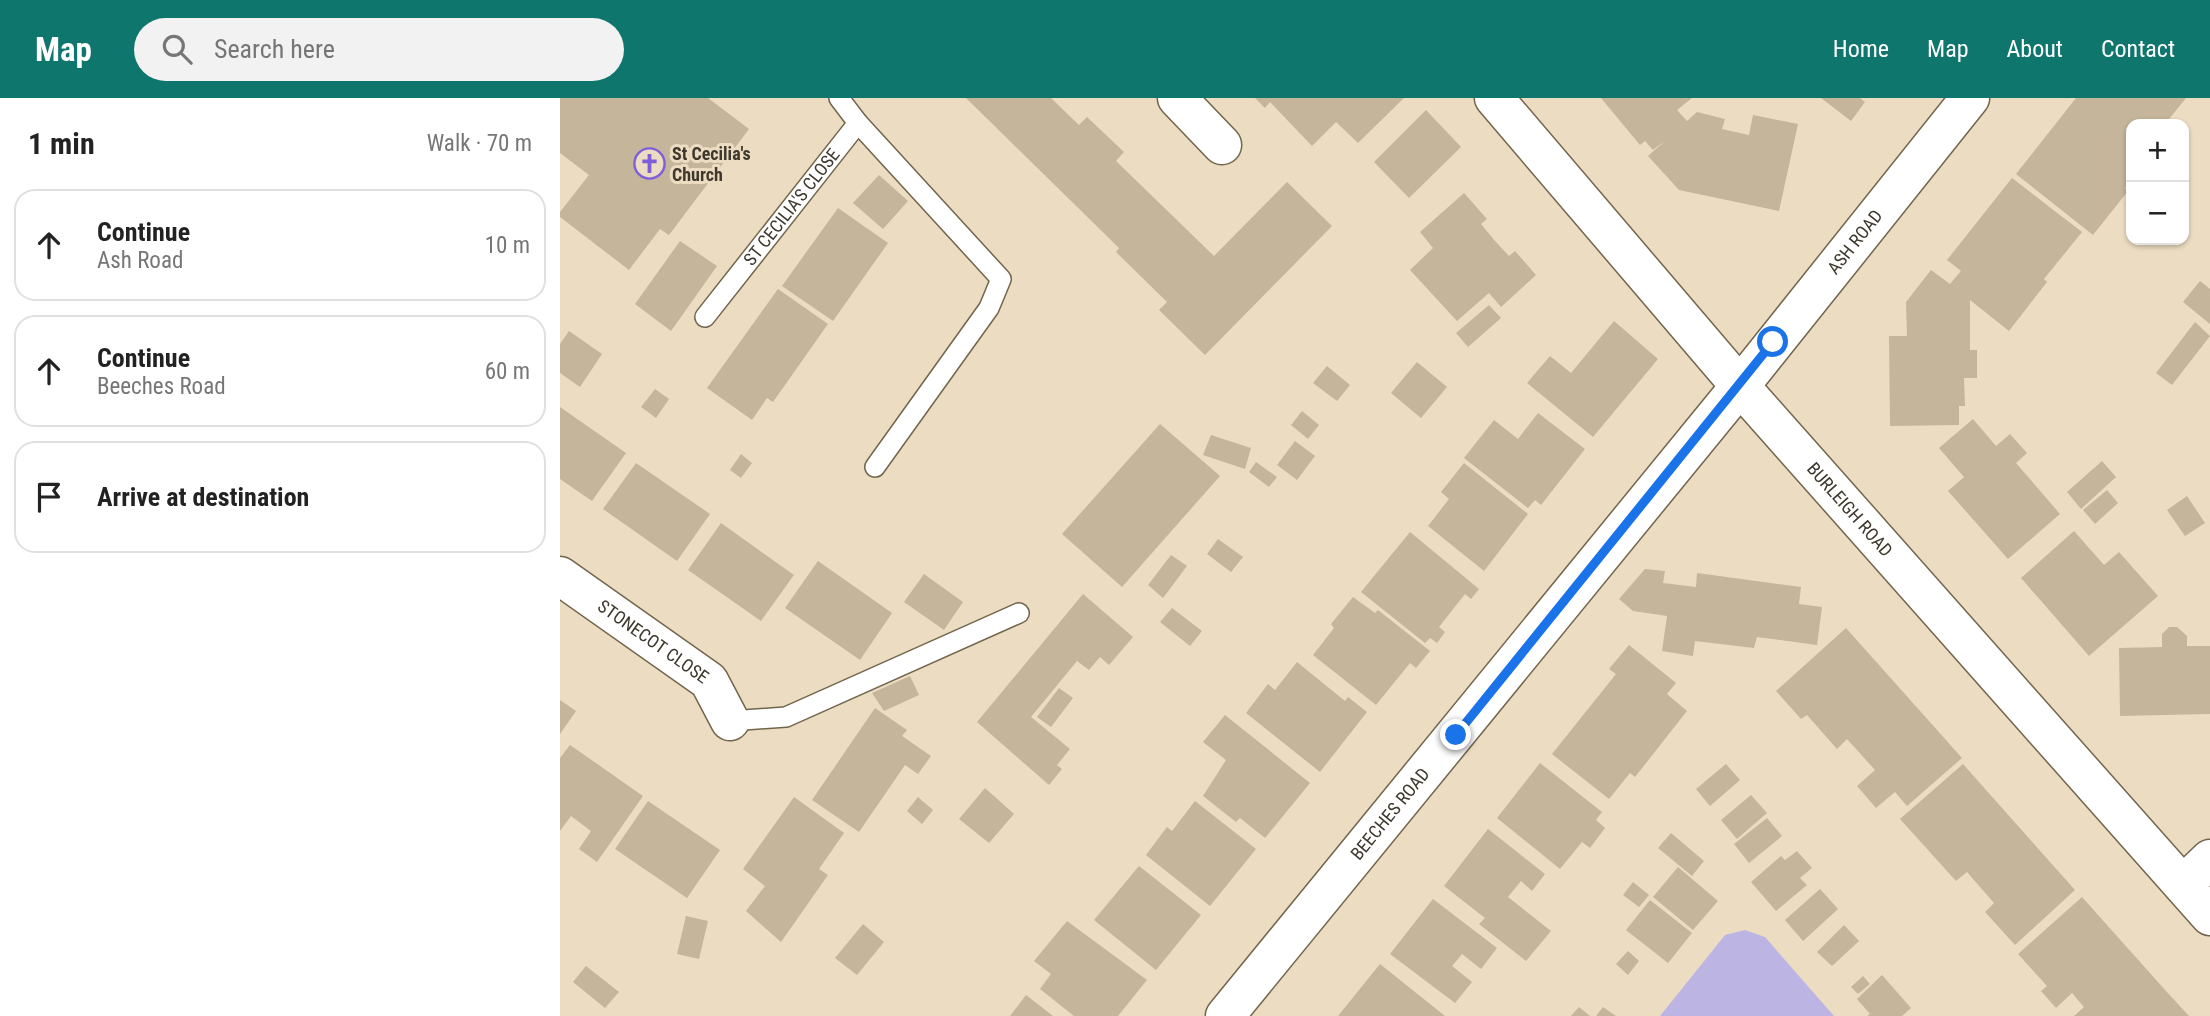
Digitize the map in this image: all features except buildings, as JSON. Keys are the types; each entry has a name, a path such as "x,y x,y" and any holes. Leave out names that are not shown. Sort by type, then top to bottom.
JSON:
{"street":[{"path":"1177,98 1222,145"},
{"name":"BURLEIGH ROAD","path":"1494,98 1740,386 2210,916"},
{"name":"ASH ROAD","path":"1740,386 1970,98"},
{"name":"BEECHES ROAD","path":"1226,1016 1740,386"},
{"name":"STONECOT CLOSE","path":"560,576 709,681 730,721"},
{"path":"2183,885 2210,859"}],"lane":[{"path":"839,98 858,123 1000,279 989,308 875,467"},
{"name":"ST CECILIA'S CLOSE","path":"705,317 858,123"},
{"path":"730,721 786,716 1019,613"}],"shaded area":[{"path":"1745,930 1765,937 1834,1016 1660,1016 1725,935"}],"place":[{"name":"St Cecilia's Church","path":"649,164"}],"route":[{"path":"1456,735 1773,342"}]}
